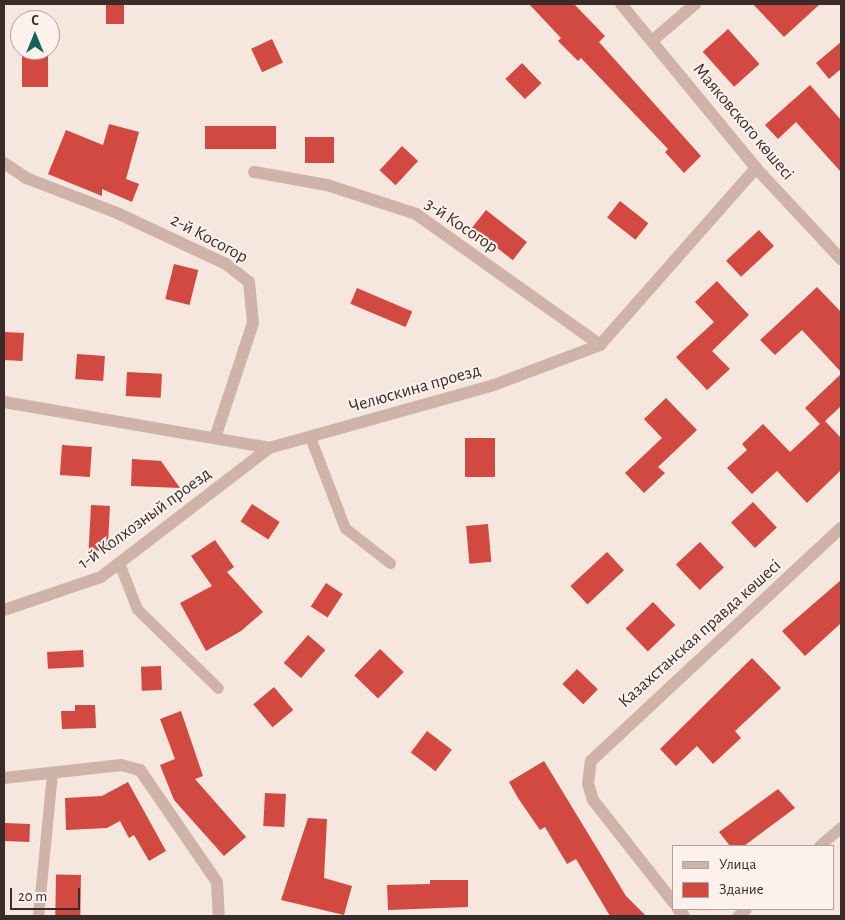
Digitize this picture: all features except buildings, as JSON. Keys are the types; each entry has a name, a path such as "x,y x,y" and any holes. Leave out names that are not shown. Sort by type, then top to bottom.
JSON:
{"street":[{"name":"Маяковского көшесі","path":"621,4 756,168 841,258"},
{"path":"652,41 695,4"},
{"name":"2-й Косогор","path":"4,163 26,178 117,213 226,264 249,282 253,323 215,438"},
{"name":"Челюскина проезд","path":"4,402 269,448 494,385 600,345 756,168"},
{"name":"3-й Косогор","path":"254,172 328,185 416,214 600,345"},
{"name":"1-й Колхозный проезд","path":"4,610 88,584 119,563 269,448"},
{"name":"Казахстанская правда көшесі","path":"672,901 593,800 588,769 595,754 841,528"},
{"path":"4,778 134,766 145,775 217,882 219,916"}],"lane":[{"path":"310,437 345,528 390,563"},
{"path":"119,563 137,609 218,688"},
{"path":"38,916 52,773"},
{"path":"820,845 841,827"}]}
